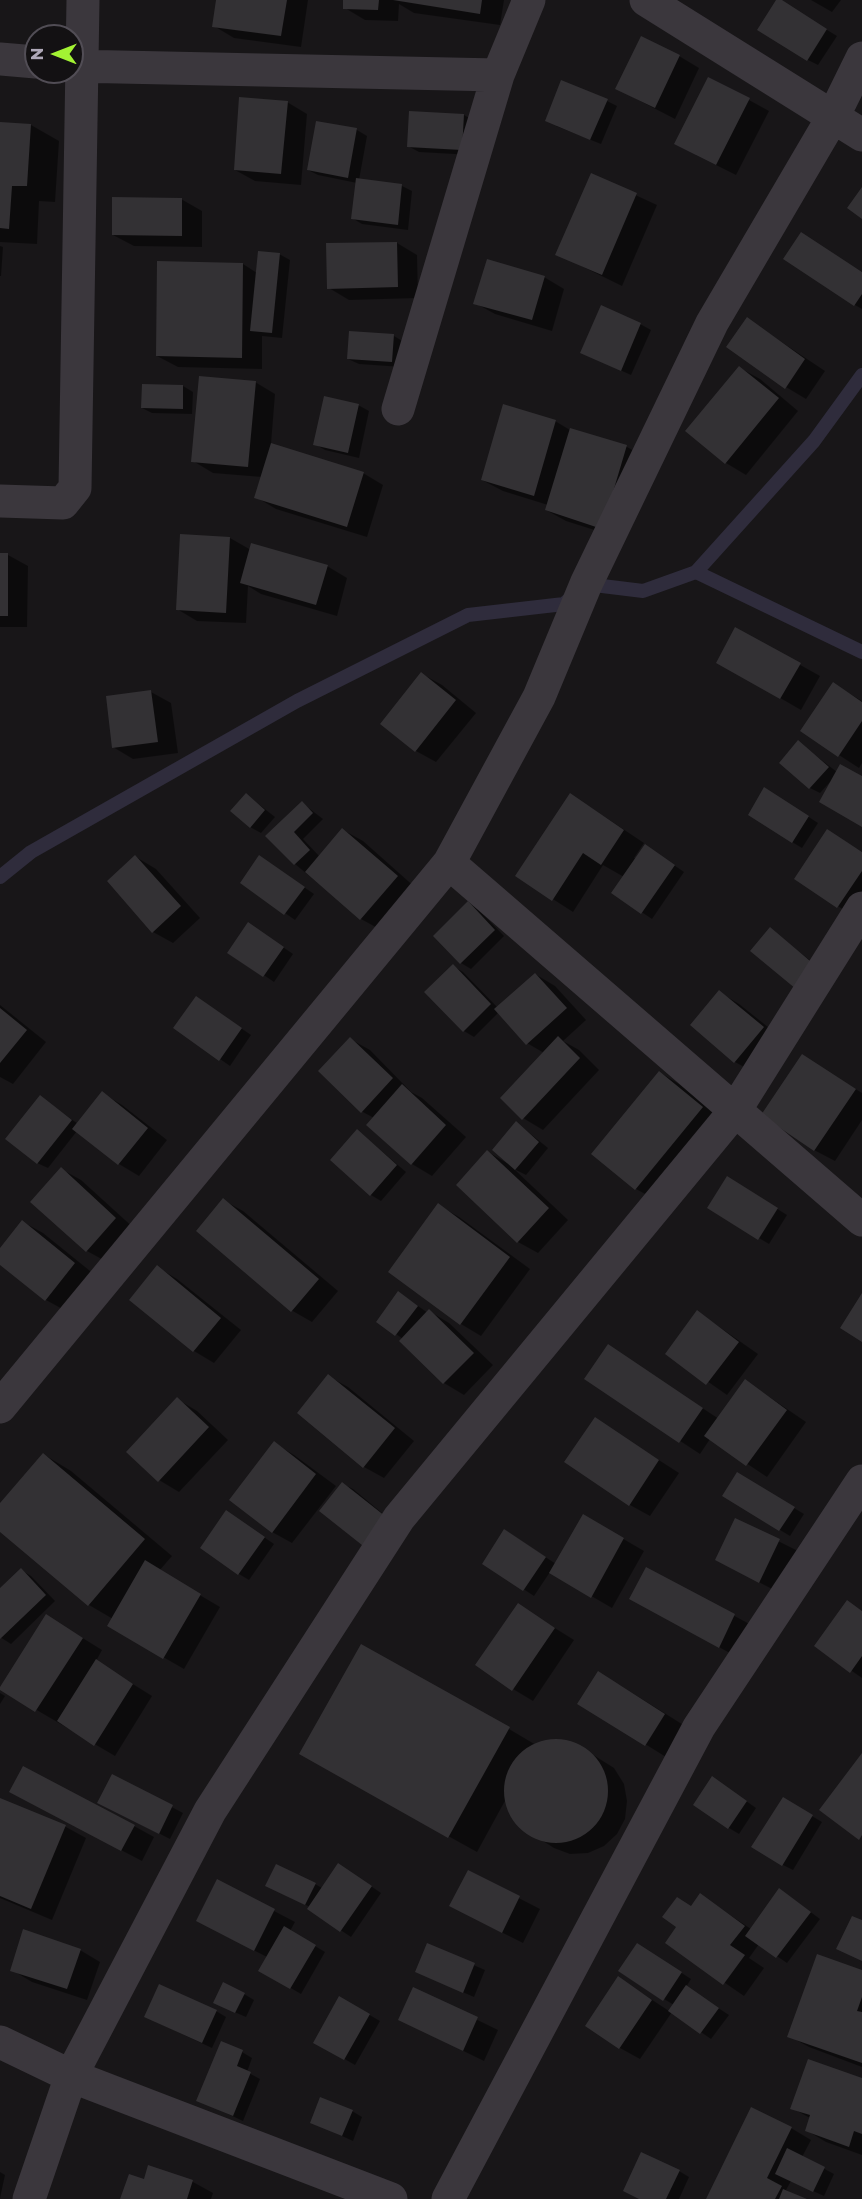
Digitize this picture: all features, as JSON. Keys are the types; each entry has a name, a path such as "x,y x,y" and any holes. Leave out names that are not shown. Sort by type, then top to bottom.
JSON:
{"street":[{"path":"80,24 83,0"},
{"path":"398,409 498,75 529,0"},
{"path":"646,0 834,115 862,135"},
{"path":"0,1407 449,863 539,697 586,584 712,323 834,115 862,58"},
{"path":"0,59 24,61"},
{"path":"84,66 498,75"},
{"path":"0,501 63,502 75,488 76,84"},
{"path":"449,863 734,1112 862,1220"},
{"path":"29,2199 71,2076 210,1811 399,1518 734,1112 862,908"},
{"path":"448,2199 699,1727 862,1480"},
{"path":"0,2042 71,2076 391,2199"}],"building":[{"path":"216,0 287,0 281,36 212,27"},
{"path":"343,0 379,0 378,10 343,9"},
{"path":"393,0 482,0 480,14"},
{"path":"776,0 782,0 827,29 807,61 757,30"},
{"path":"641,36 680,55 655,108 615,89"},
{"path":"708,77 750,98 716,165 674,144"},
{"path":"561,80 608,99 590,140 545,121"},
{"path":"239,97 288,101 281,174 234,170"},
{"path":"409,111 464,114 462,150 407,147"},
{"path":"316,121 357,128 348,178 307,170"},
{"path":"0,122 31,124 27,186 12,186 9,229 0,228"},
{"path":"591,173 637,193 602,275 555,255"},
{"path":"356,178 402,184 398,225 351,219"},
{"path":"862,187 862,219 847,208"},
{"path":"112,197 182,198 182,236 112,235"},
{"path":"801,232 862,272 862,294 854,306 783,259"},
{"path":"397,242 398,287 327,289 326,243"},
{"path":"258,251 280,253 272,333 250,331"},
{"path":"487,259 545,276 532,320 473,304"},
{"path":"157,261 243,263 242,358 156,356"},
{"path":"601,305 641,323 621,371 580,353"},
{"path":"747,317 805,359 785,389 726,347"},
{"path":"349,331 394,334 392,362 347,359"},
{"path":"739,366 779,398 725,464 685,431"},
{"path":"199,376 256,381 248,467 191,462"},
{"path":"142,384 183,385 183,409 141,408"},
{"path":"324,396 359,404 348,453 313,445"},
{"path":"503,404 556,420 534,496 481,480"},
{"path":"570,428 627,445 602,529 545,510"},
{"path":"271,443 364,472 347,527 254,498"},
{"path":"180,534 230,537 226,613 176,610"},
{"path":"251,543 328,565 316,605 240,583"},
{"path":"0,553 8,553 8,616 0,616"},
{"path":"735,627 801,663 780,699 716,663"},
{"path":"421,672 456,700 415,752 380,724"},
{"path":"833,682 862,702 862,721 838,757 800,731"},
{"path":"151,690 158,742 112,748 106,696"},
{"path":"798,740 829,767 809,789 779,763"},
{"path":"840,764 862,776 862,827 819,802"},
{"path":"764,787 809,816 792,843 748,815"},
{"path":"246,793 265,810 250,828 230,811"},
{"path":"570,793 624,830 601,865 583,853 552,901 515,876"},
{"path":"302,801 313,813 294,832 310,850 294,865 265,836"},
{"path":"342,828 398,876 360,920 305,872"},
{"path":"827,829 862,852 862,871 837,908 794,879"},
{"path":"645,844 675,865 641,914 611,893"},
{"path":"135,855 181,906 152,933 107,881"},
{"path":"259,855 305,887 284,915 240,883"},
{"path":"468,901 495,930 460,964 433,936"},
{"path":"248,922 284,947 263,977 227,953"},
{"path":"770,927 816,966 796,989 750,951"},
{"path":"453,964 491,1004 463,1032 424,992"},
{"path":"535,973 567,1008 526,1045 494,1009"},
{"path":"719,990 764,1027 734,1063 690,1025"},
{"path":"196,996 242,1028 219,1061 173,1028"},
{"path":"0,1008 27,1030 0,1063"},
{"path":"558,1036 580,1058 522,1120 500,1098"},
{"path":"350,1037 393,1078 361,1113 318,1071"},
{"path":"802,1054 856,1089 814,1151 761,1115"},
{"path":"659,1071 703,1107 635,1190 591,1154"},
{"path":"402,1084 446,1125 411,1165 366,1125"},
{"path":"102,1091 148,1128 118,1165 72,1129"},
{"path":"40,1095 72,1120 37,1164 5,1139"},
{"path":"516,1121 539,1142 515,1170 492,1150"},
{"path":"357,1129 397,1165 370,1196 330,1160"},
{"path":"487,1150 549,1208 517,1243 456,1185"},
{"path":"61,1167 116,1218 86,1252 30,1202"},
{"path":"727,1176 778,1208 758,1240 707,1208"},
{"path":"223,1198 319,1279 291,1312 196,1231"},
{"path":"438,1203 510,1257 460,1325 388,1272"},
{"path":"22,1220 75,1263 45,1301 0,1265 0,1248"},
{"path":"157,1265 221,1318 193,1352 129,1300"},
{"path":"398,1291 418,1306 395,1336 376,1322"},
{"path":"862,1293 862,1342 840,1328"},
{"path":"429,1309 474,1353 443,1384 399,1341"},
{"path":"697,1310 739,1342 706,1385 665,1354"},
{"path":"608,1344 703,1408 679,1443 584,1379"},
{"path":"328,1374 395,1428 363,1468 297,1413"},
{"path":"745,1379 787,1410 746,1466 704,1436"},
{"path":"177,1397 209,1427 158,1482 126,1452"},
{"path":"595,1417 659,1460 629,1506 564,1462"},
{"path":"274,1441 316,1474 272,1533 229,1500"},
{"path":"43,1453 145,1539 88,1606 0,1532 0,1503"},
{"path":"737,1472 795,1507 779,1531 722,1496"},
{"path":"342,1482 390,1520 367,1549 319,1511"},
{"path":"226,1510 265,1537 238,1575 200,1548"},
{"path":"583,1514 624,1538 591,1598 549,1573"},
{"path":"735,1518 780,1539 759,1583 715,1560"},
{"path":"504,1529 546,1557 523,1591 482,1564"},
{"path":"145,1560 201,1594 163,1659 107,1626"},
{"path":"646,1567 735,1614 719,1648 629,1599"},
{"path":"21,1568 46,1595 0,1639 0,1588"},
{"path":"847,1600 862,1611 862,1656 850,1673 814,1646"},
{"path":"518,1603 555,1628 512,1691 475,1665"},
{"path":"46,1614 83,1638 35,1712 0,1690 0,1687"},
{"path":"361,1644 510,1727 448,1838 299,1754"},
{"path":"96,1659 133,1684 94,1746 57,1721"},
{"path":"598,1671 665,1714 645,1746 577,1704"},
{"path":"556,1739 576,1743 593,1754 604,1771 608,1791 604,1811 593,1828 576,1839 556,1843 536,1839 519,1828 508,1811 504,1791 508,1771 519,1754 536,1743"},
{"path":"862,1753 862,1835 859,1840 819,1810"},
{"path":"23,1766 135,1825 121,1851 9,1792"},
{"path":"112,1774 173,1805 159,1834 97,1803"},
{"path":"712,1776 747,1801 728,1829 693,1805"},
{"path":"783,1797 813,1815 782,1866 751,1847"},
{"path":"0,1798 66,1825 31,1909 0,1896"},
{"path":"338,1863 372,1886 340,1932 307,1909"},
{"path":"276,1864 316,1883 305,1905 265,1886"},
{"path":"468,1870 520,1896 502,1933 449,1906"},
{"path":"217,1879 275,1909 254,1951 196,1921"},
{"path":"779,1888 811,1912 776,1958 745,1936"},
{"path":"700,1893 745,1926 730,1945 745,1955 723,1985 665,1943 676,1927 662,1917 677,1897 691,1906"},
{"path":"852,1916 862,1920 862,1961 836,1949"},
{"path":"284,1926 316,1945 290,1989 258,1971"},
{"path":"23,1929 81,1949 67,1989 10,1971"},
{"path":"427,1943 475,1963 463,1993 415,1972"},
{"path":"637,1943 682,1972 663,2001 618,1971"},
{"path":"817,1954 862,1970 862,1997 857,2011 862,2012 862,2063 787,2037"},
{"path":"618,1976 652,2000 619,2049 585,2026"},
{"path":"223,1982 245,1993 235,2013 213,2003"},
{"path":"159,1984 217,2010 202,2043 144,2017"},
{"path":"686,1985 719,2008 700,2034 668,2011"},
{"path":"413,1987 478,2017 463,2051 398,2020"},
{"path":"339,1996 370,2014 344,2060 313,2043"},
{"path":"221,2041 243,2050 237,2066 251,2072 233,2116 196,2101"},
{"path":"808,2059 862,2078 862,2134 854,2131 849,2147 805,2131 810,2115 790,2109"},
{"path":"320,2097 353,2110 342,2136 310,2123"},
{"path":"751,2107 792,2127 767,2178 782,2186 775,2199 706,2199"},
{"path":"787,2148 825,2167 813,2192 775,2174"},
{"path":"641,2152 680,2170 666,2199 639,2199 623,2191"},
{"path":"148,2165 193,2180 187,2199 120,2199 129,2174 144,2179"},
{"path":"783,2189 807,2199 779,2199"}],"waterway":[{"path":"0,877 31,852 297,701 468,615 564,604 586,584 643,591 696,572 814,441 862,375"},
{"path":"696,572 862,652"}]}
